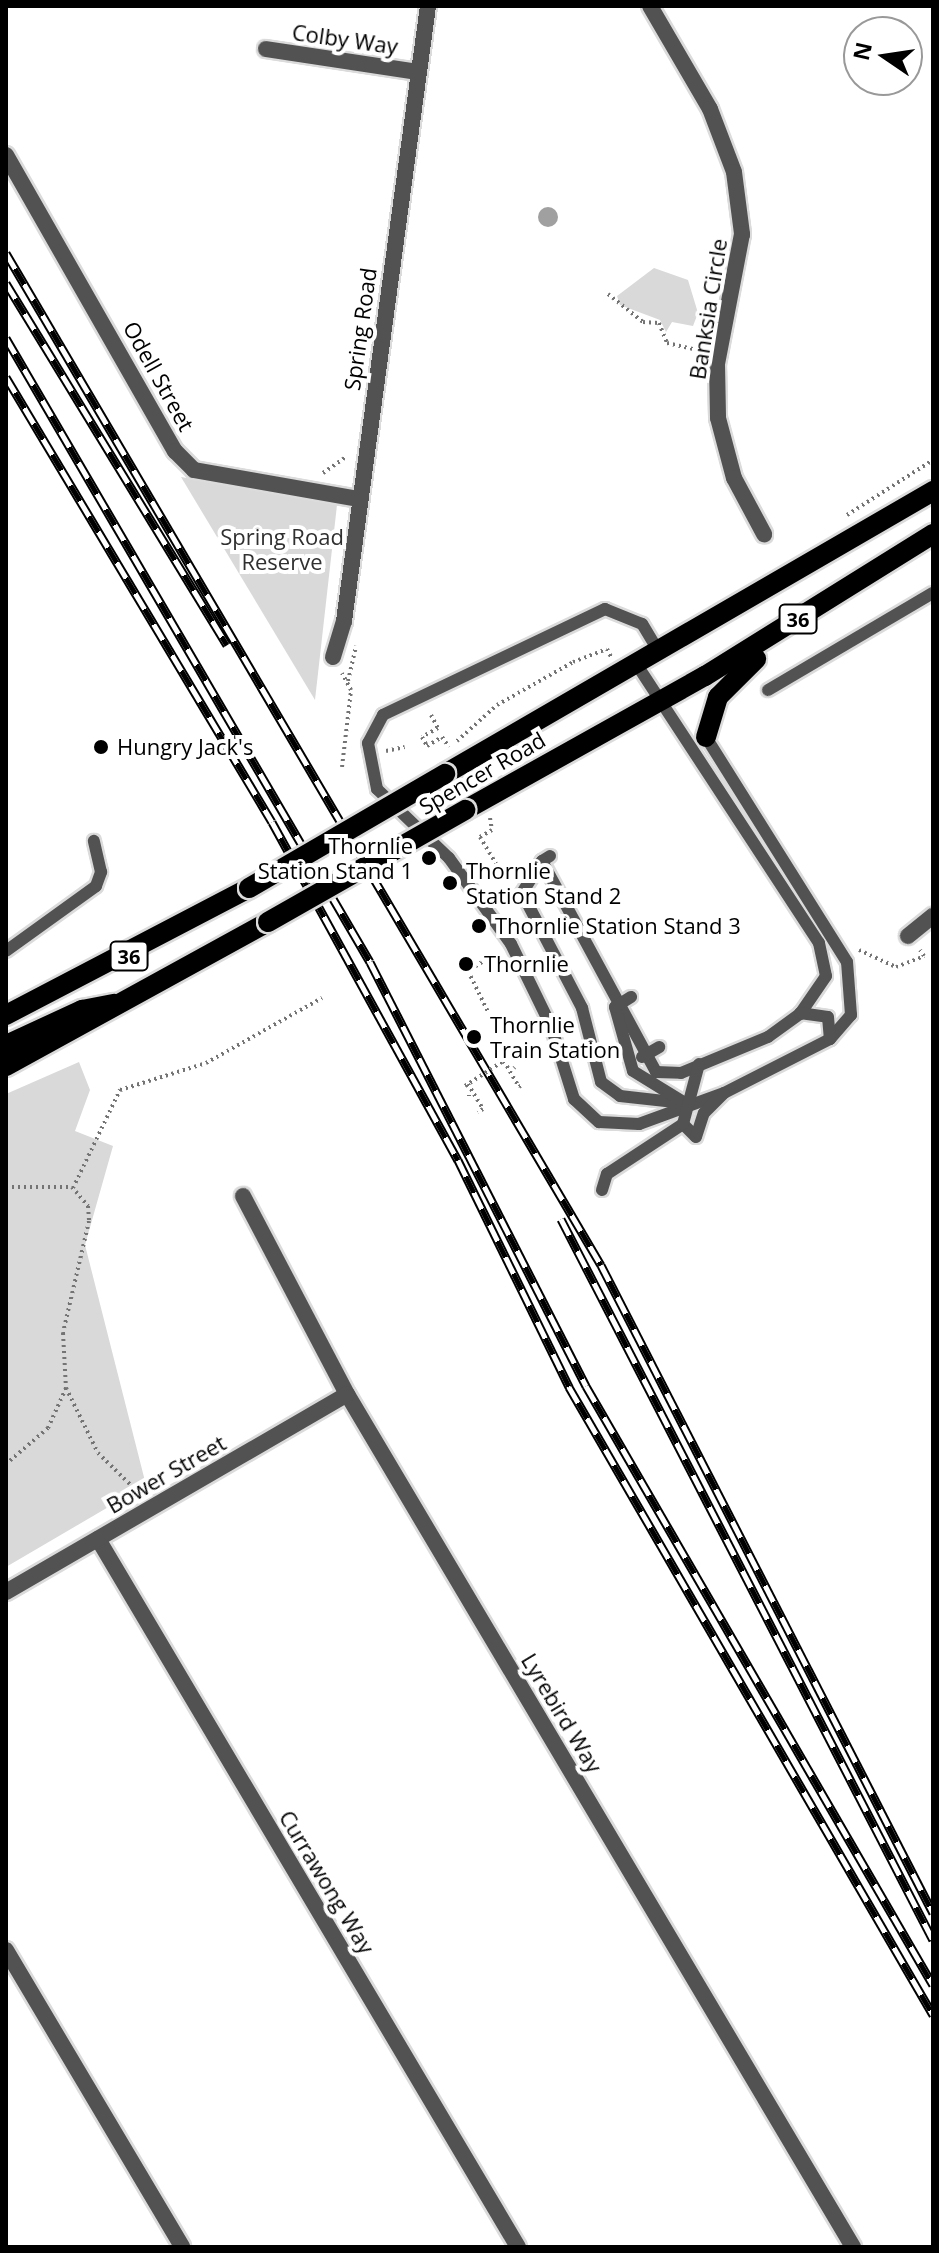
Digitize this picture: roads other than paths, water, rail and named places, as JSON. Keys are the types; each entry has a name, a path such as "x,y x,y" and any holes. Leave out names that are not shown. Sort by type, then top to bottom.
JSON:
{"main road":[{"name":"Spencer Road","path":"6,1015 249,888 933,491"},
{"name":"Spencer Road","path":"6,1066 130,1002 660,701 933,534"},
{"path":"706,737 709,715 737,672 868,588 891,562"},
{"path":"6,1045 82,1010 130,1002"}],"street":[{"name":"Spring Road","path":"333,657 428,6"},
{"name":"Banksia Circle","path":"650,6 710,109 734,172 742,234 720,353 718,418 734,478 764,534"},
{"name":"Colby Way","path":"266,49 418,72"},
{"name":"Odell Street","path":"6,155 175,451 194,470 358,499"},
{"path":"908,936 933,916"},
{"name":"Lyrebird Way","path":"243,1196 347,1394 853,2247"},
{"name":"Bower Street","path":"6,1592 347,1394"},
{"name":"Currawong Way","path":"98,1539 518,2247"},
{"path":"6,1950 182,2247"}],"lane":[{"path":"768,690 933,593"},
{"path":"659,652 642,624 622,613 588,615 383,715 366,761 377,789 449,858 511,944 584,1112 599,1122 639,1124 685,1102 724,1093 830,1039 851,1015 847,962 706,737"},
{"path":"615,1007 642,1057 669,1077 751,1046 800,1014 826,976 819,943 637,665"},
{"path":"6,951 96,886 101,872 94,841"},
{"path":"546,858 600,953 633,1071 685,1102 620,1096 601,1082 582,1008 522,893 546,858"},
{"path":"615,1007 631,997"},
{"path":"800,1014 828,1017 830,1039"},
{"path":"642,1057 659,1047"},
{"path":"602,1190 607,1174 683,1124 685,1102 699,1064"},
{"path":"683,1124 696,1137 704,1113 724,1093"}],"railway":[{"path":"6,253 601,1265 933,1913"},
{"path":"6,283 227,645"},
{"path":"6,338 370,962 586,1386 933,1985"},
{"path":"6,377 272,822 458,1160 569,1387 933,2015"},
{"path":"561,1219 933,1940"}],"place":[{"name":"Hungry Jack's","path":"101,747"},
{"name":"Thornlie Station Stand 1","path":"429,858"},
{"name":"Thornlie Station Stand 2","path":"450,883"},
{"name":"Thornlie Station Stand 3","path":"479,926"},
{"name":"Thornlie","path":"466,964"},
{"name":"Thornlie Train Station","path":"474,1037"}],"park label":[{"name":"Spring Road Reserve","path":"282,548"}]}
